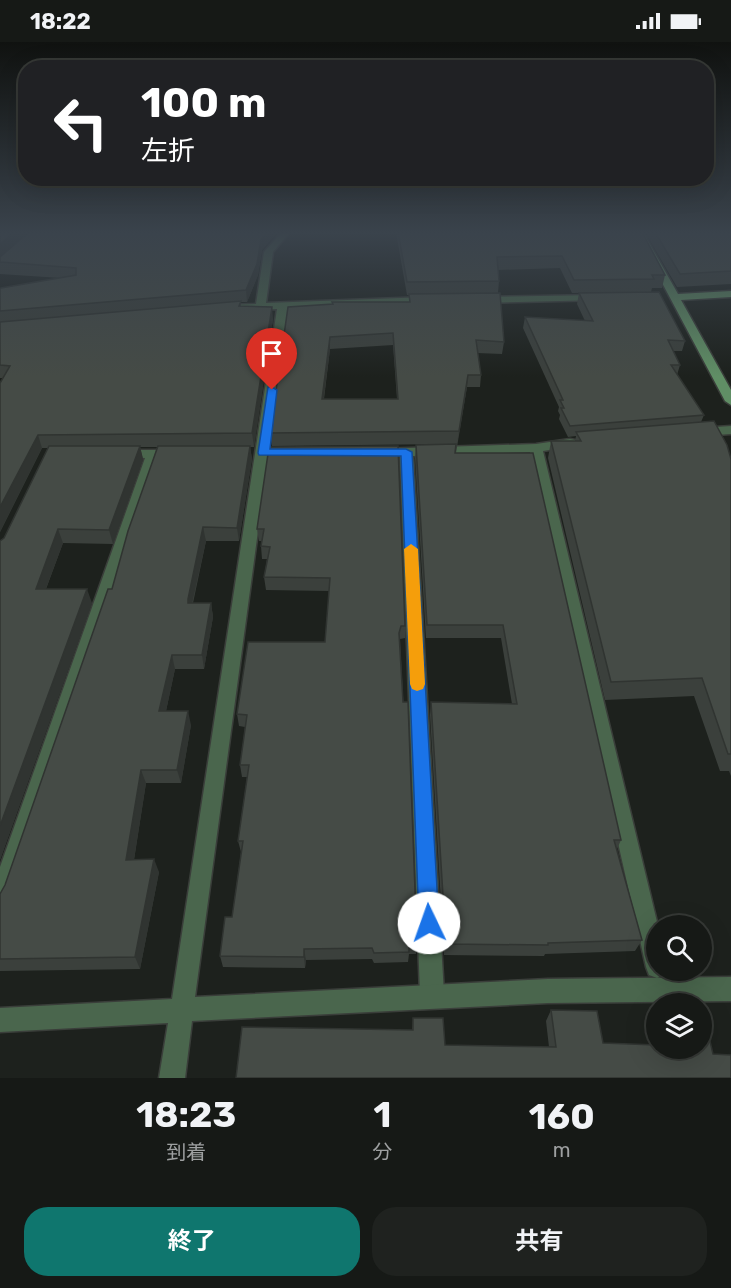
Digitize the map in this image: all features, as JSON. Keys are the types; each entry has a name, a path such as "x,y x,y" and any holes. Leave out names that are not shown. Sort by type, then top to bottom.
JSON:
{"street":[{"path":"261,306 265,280"},
{"path":"662,280 731,400"},
{"path":"670,297 731,294"},
{"path":"466,300 606,298"},
{"path":"219,309 442,300"},
{"path":"172,1078 264,453 283,305"},
{"path":"686,433 731,430"},
{"path":"359,453 536,448 583,441"},
{"path":"536,448 646,919"},
{"path":"406,452 432,994"},
{"path":"106,454 186,454"},
{"path":"0,897 153,454"},
{"path":"0,1020 182,1012 646,976"},
{"path":"690,981 731,989"}],"building":[{"path":"45,280 250,280 246,290 0,311 1,288"},
{"path":"407,280 499,281 407,282"},
{"path":"659,292 685,341 668,340 680,365 671,365 704,415 570,426 561,408 564,408 560,400 563,400 525,317 593,321 579,293"},
{"path":"500,293 504,342 476,340 481,375 468,375 459,431 270,433 288,307 333,304 332,302 410,302 409,294","holes":["393,333 398,399 322,399 330,337"]},
{"path":"241,301 239,306 272,307 252,433 38,435 0,507 0,383 10,366 0,365 0,322"},
{"path":"714,421 727,445 731,459 731,754 728,754 702,678 611,682 551,441 581,441 576,432"},
{"path":"456,444 455,453 533,453 621,840 614,840 642,940 548,943 548,945 446,944 431,702 517,704 503,625 427,625 416,445"},
{"path":"49,446 140,446 109,530 58,529 36,589 87,589 0,826 0,541 4,538"},
{"path":"158,446 250,446 237,528 203,527 188,599 188,603 211,603 202,655 172,655 159,711 188,711 177,770 141,770 126,860 154,859 135,957 0,959 0,894 108,589 112,589 128,531"},
{"path":"398,446 405,626 401,626 399,633 403,702 408,702 417,944 409,944 409,952 374,953 372,948 304,949 304,957 220,956 225,917 232,917 243,841 238,841 249,765 240,765 247,715 237,714 248,642 325,642 330,578 264,577 270,547 261,546 264,529 257,529 269,447"},
{"path":"551,1010 597,1011 603,1043 646,1045 646,1059 712,1059 712,1050 713,1054 731,1055 731,1078 236,1078 242,1027 413,1030 413,1018 443,1018 445,1045 556,1047"}],"slow traffic":[{"path":"411,549 417,684"}],"route":[{"path":"272,390 263,453 406,452 429,923"}]}
